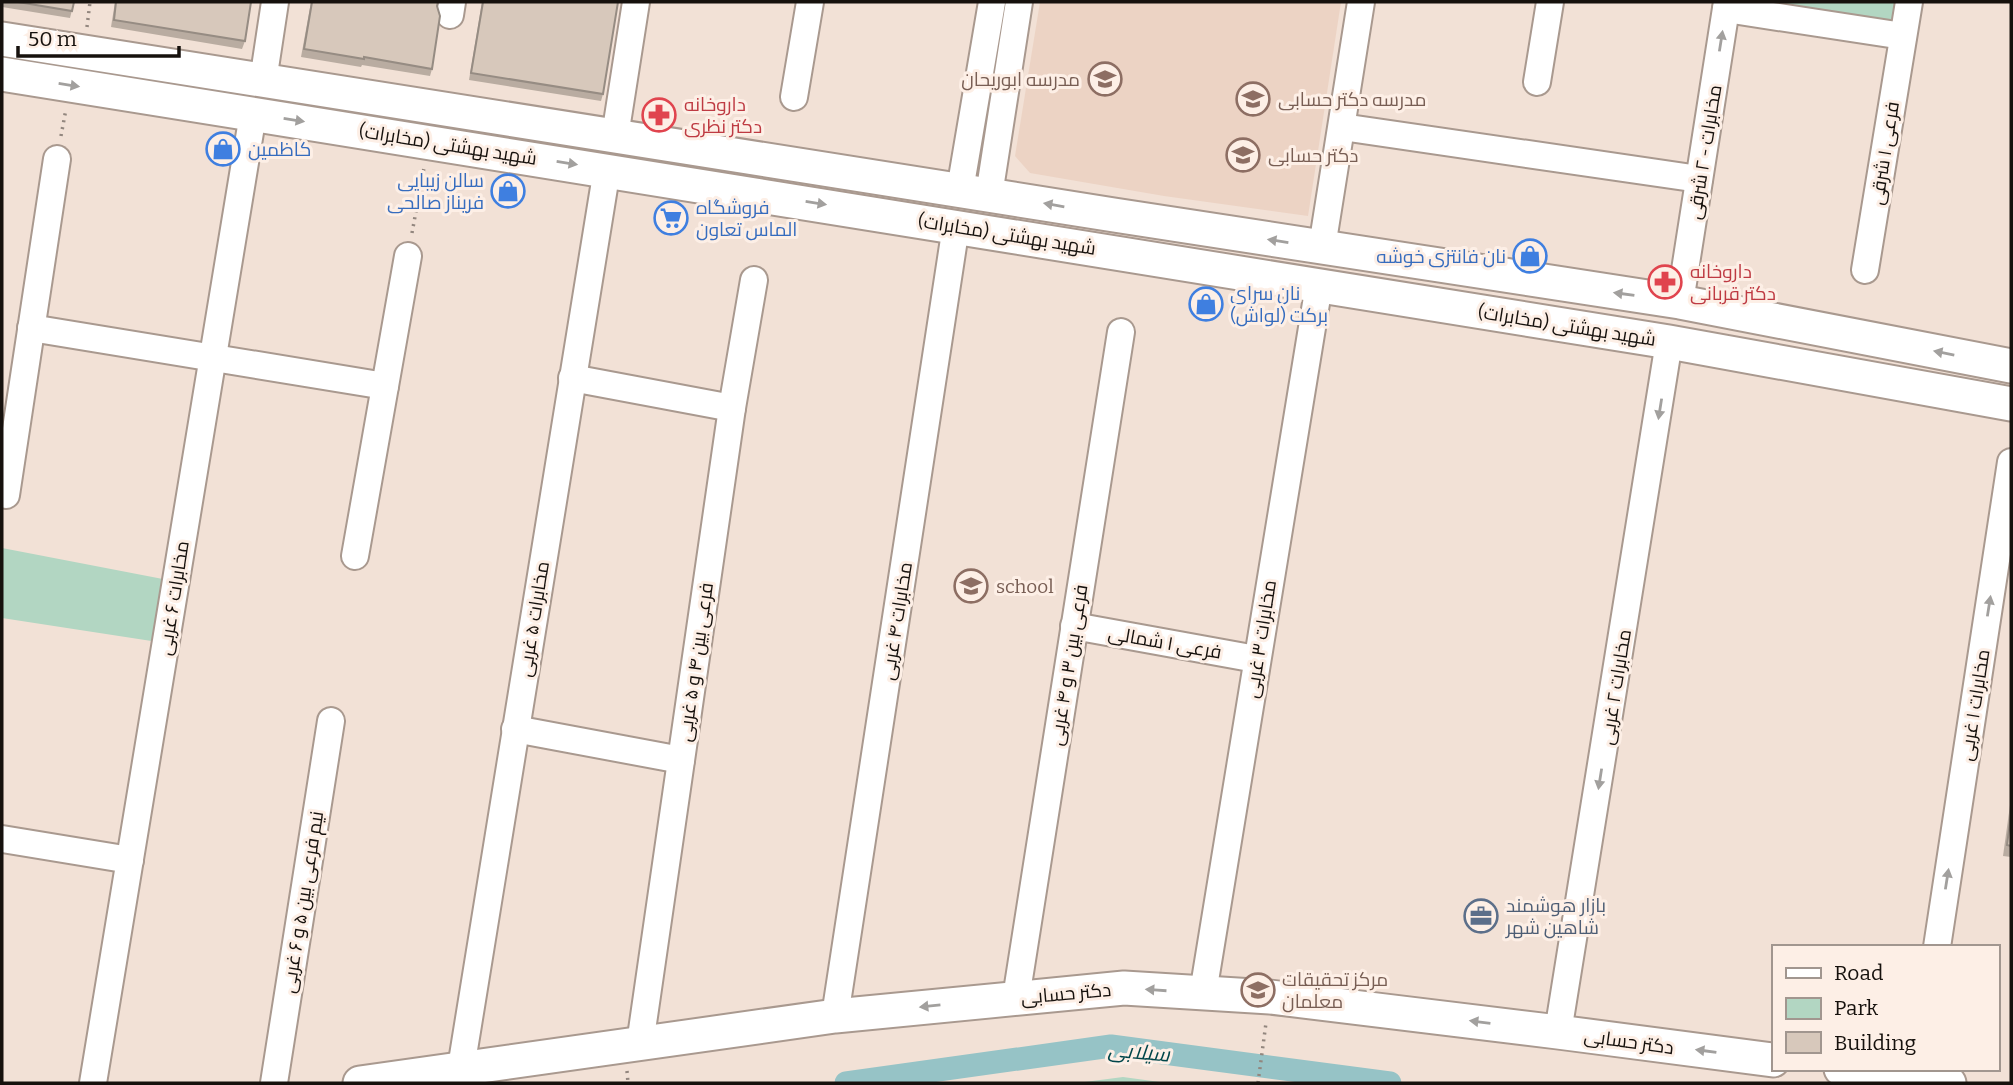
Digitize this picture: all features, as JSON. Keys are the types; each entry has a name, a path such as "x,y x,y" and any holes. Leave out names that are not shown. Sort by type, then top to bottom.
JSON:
{"main road":[{"name":"شهید بهشتی (مخابرات)","path":"2,39 1680,302 2011,366"},
{"name":"شهید بهشتی (مخابرات)","path":"2,74 607,169 1669,342 2011,404"},
{"path":"470,148 476,114"},
{"name":"دکتر حسابی","path":"360,1083 835,1016 1124,988 1270,997 1772,1060"},
{"path":"1871,1071 1917,1074 1949,1083"}],"street":[{"path":"263,80 275,2"},
{"path":"615,136 636,2"},
{"path":"794,97 810,2"},
{"path":"974,192 992,2"},
{"path":"974,192 1019,2"},
{"path":"1322,247 1361,2"},
{"path":"1537,82 1550,2"},
{"name":"فرعی ۱ شرقی","path":"1865,270 1909,2"},
{"path":"1726,5 1903,36"},
{"name":"مخابرات - ۲ شرقی","path":"1680,302 1726,5"},
{"name":"مخابرات ۶ غربی","path":"93,1083 253,114"},
{"path":"1342,127 1699,179"},
{"path":"6,495 57,159"},
{"name":"مخابرات ۵ غربی","path":"461,1068 607,169"},
{"name":"مخابرات ۴ غربی","path":"835,1016 957,226"},
{"path":"355,556 408,256"},
{"name":"فرعی بین ۴ و ۵ غربی","path":"640,1044 732,408 754,280"},
{"name":"مخابرات ۳ غربی","path":"1203,993 1319,285"},
{"path":"31,328 385,386"},
{"name":"فرعی بین ۳ و ۴ غربی","path":"1016,998 1121,332"},
{"name":"مخابرات ۲ غربی","path":"1558,1031 1669,342"},
{"path":"572,378 732,408"},
{"name":"مخابرات ۱ غربی","path":"1937,945 2011,463"},
{"name":"فرعی ۱ شمالی","path":"1074,626 1256,659"},
{"name":"نیم فرعی بین ۵ و ۶ غربی","path":"274,1083 331,721"},
{"path":"515,730 681,760"},
{"path":"2,839 130,860"}],"path":[{"path":"57,159 70,85"},
{"path":"408,256 429,141"},
{"path":"1258,1083 1270,997"}],"shaded area":[{"path":"1040,2 1341,2 1308,216 1164,196 1030,173 1015,156"}],"green space":[{"path":"1756,2 1896,2 1893,22"},
{"path":"2,548 168,580 158,642 2,618"},
{"path":"1123,1077 1167,1083 1077,1083"}],"building":[{"path":"18,2 74,2 72,11"},
{"path":"116,2 251,2 245,41 114,20"},
{"path":"312,2 438,2 440,16 432,69 304,49"},
{"path":"483,2 618,2 603,94 471,73"},
{"path":"2011,814 2011,846 2007,845"}],"waterway":[{"name":"سیلابی","path":"846,1083 1111,1046 1390,1083"}],"place":[{"name":"مدرسه ابوریحان","path":"1105,79"},
{"name":"مدرسه دکتر حسابی","path":"1253,99"},
{"name":"داروخانه دکتر نظری","path":"659,115"},
{"name":"کاظمین","path":"223,149"},
{"name":"دکتر حسابی","path":"1243,155"},
{"name":"سالن زیبایی فریناز صالحی","path":"508,191"},
{"name":"فروشگاه الماس تعاون","path":"671,218"},
{"name":"نان فانتزی خوشه","path":"1530,256"},
{"name":"داروخانه دکتر قربانی","path":"1665,282"},
{"name":"نان سرای برکت (لواش)","path":"1206,304"},
{"name":"school","path":"971,586"},
{"name":"بازار هوشمند شاهین شهر","path":"1481,916"},
{"name":"مرکز تحقیقات معلمان","path":"1258,990"}]}
